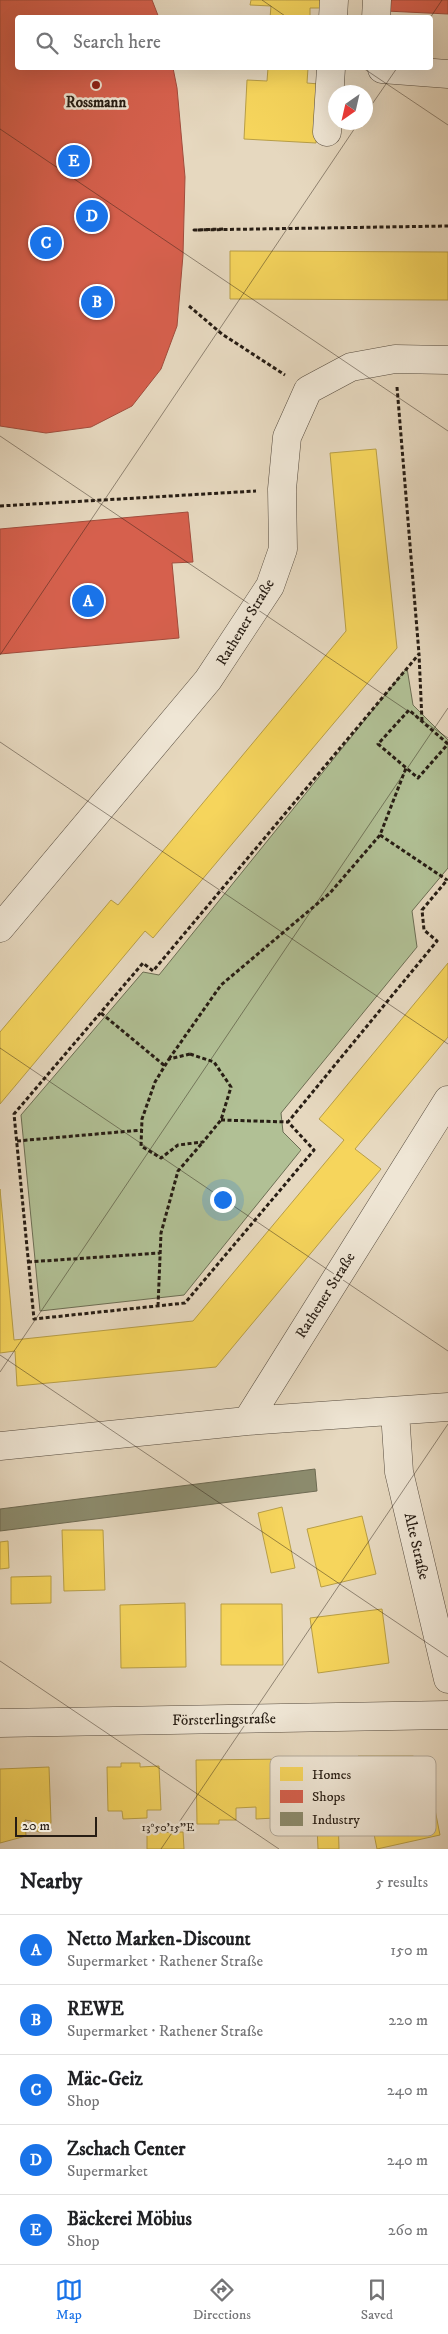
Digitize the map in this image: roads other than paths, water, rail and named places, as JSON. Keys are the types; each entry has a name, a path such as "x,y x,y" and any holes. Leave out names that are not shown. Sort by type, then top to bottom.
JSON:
{"street":[{"path":"334,0 334,15"},
{"path":"376,15 377,0"},
{"path":"327,132 331,70"},
{"path":"395,70 448,74"},
{"name":"Rathener Straße","path":"0,928 208,680 270,586 283,549 282,489 287,437 308,390 351,367 395,359 448,360"},
{"name":"Rathener Straße","path":"247,1421 403,1169 448,1100"},
{"path":"0,1446 247,1421 448,1407"},
{"name":"Alte Straße","path":"395,1412 399,1472 448,1679"},
{"name":"Försterlingstraße","path":"0,1723 448,1714"}],"place":[{"name":"Rossmann","path":"96,85"},
{"name":"Bäckerei Möbius","path":"74,161"},
{"name":"Zschach Center","path":"92,216"},
{"name":"Mäc-Geiz","path":"46,243"},
{"name":"REWE","path":"97,302"},
{"name":"Netto Marken-Discount","path":"88,601"}]}
